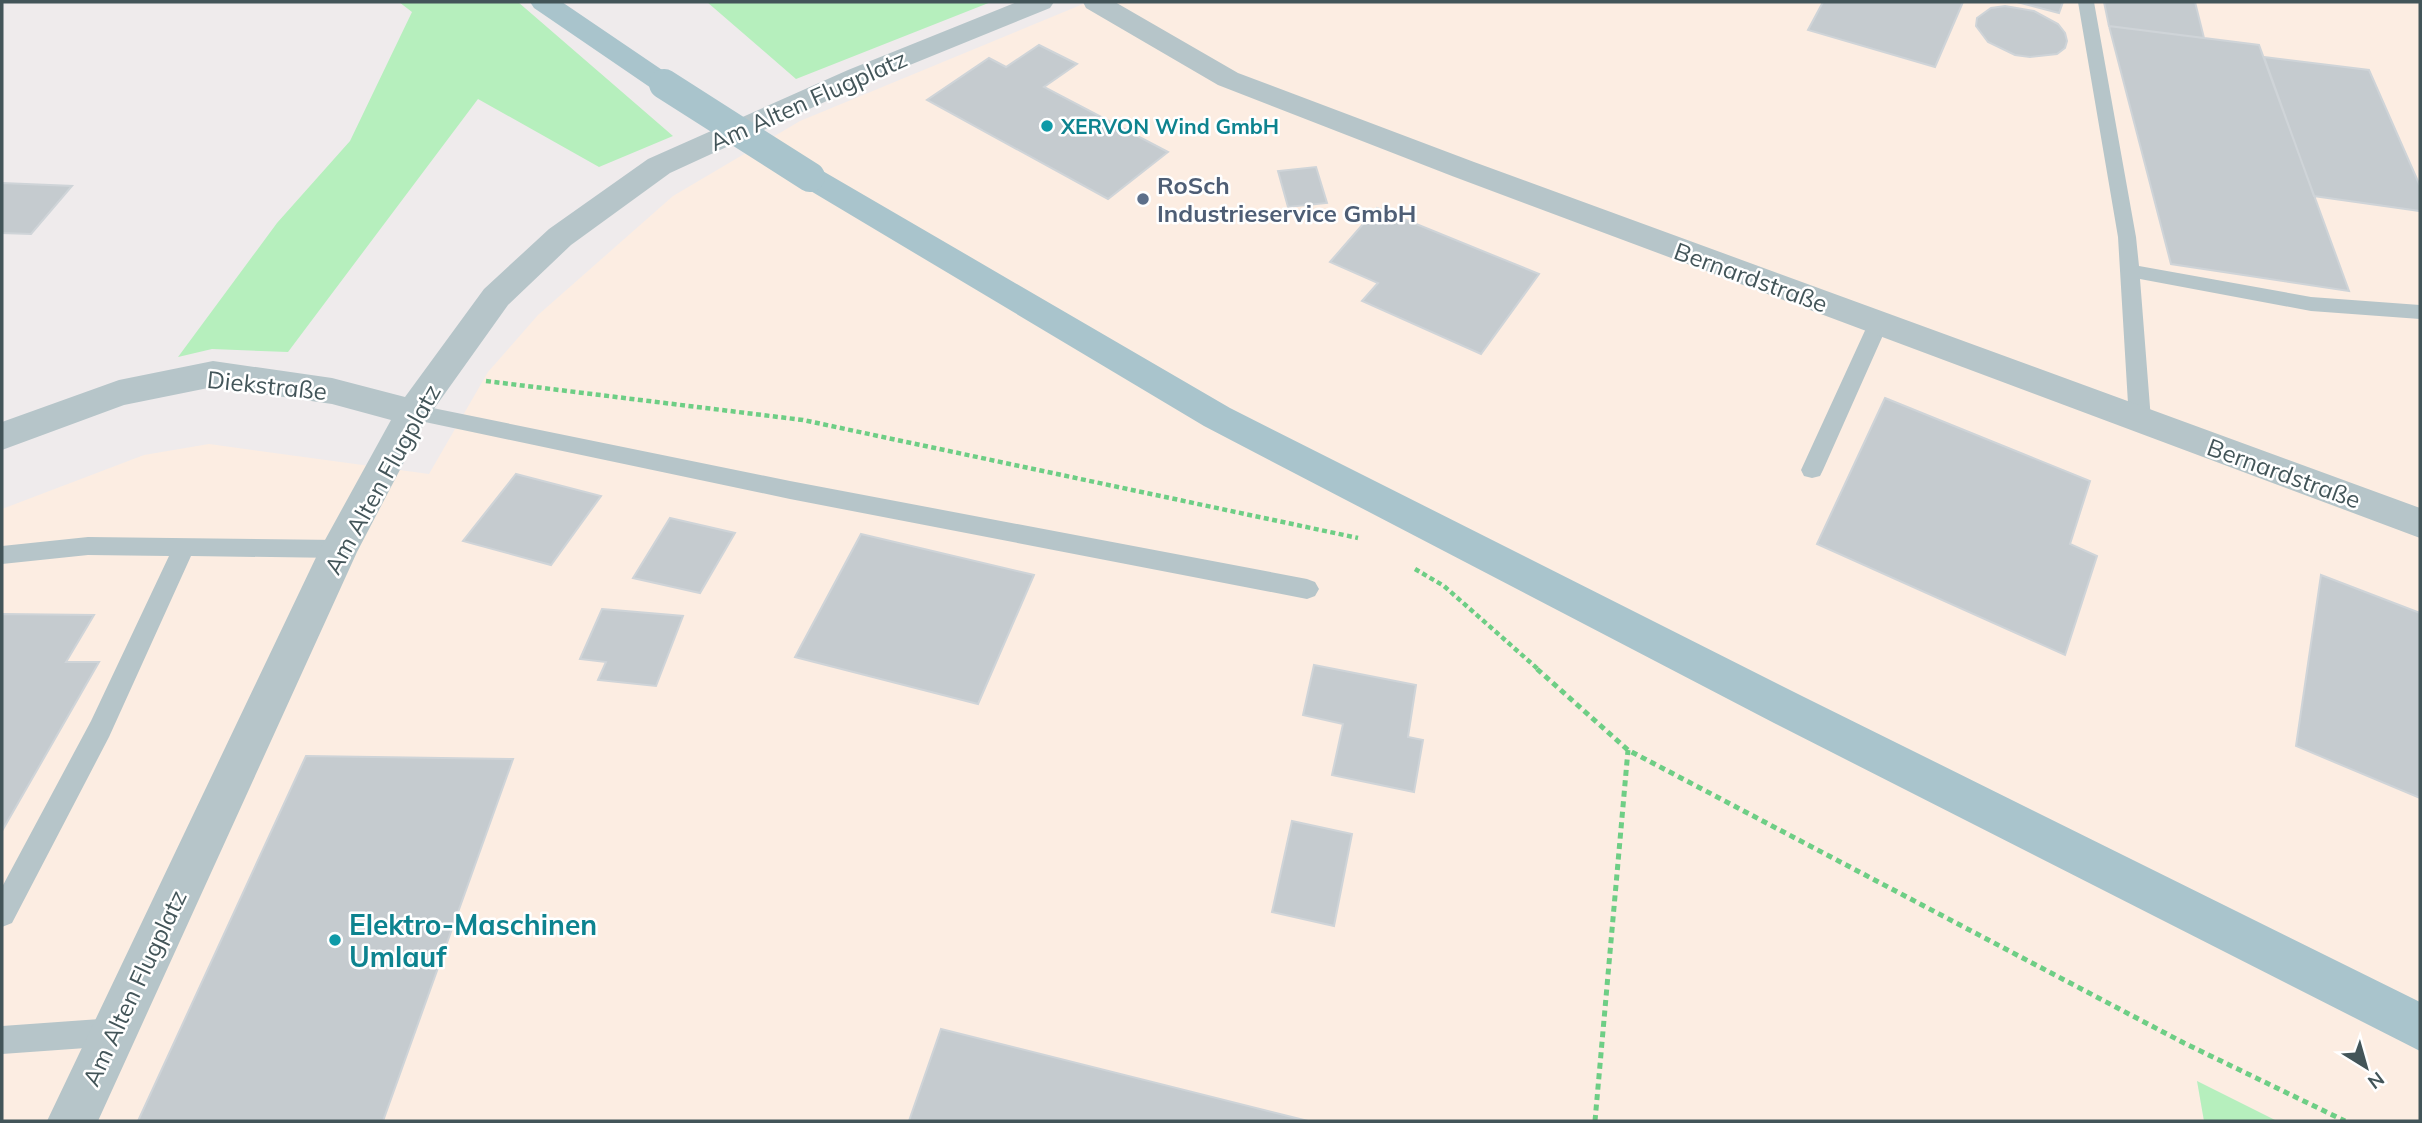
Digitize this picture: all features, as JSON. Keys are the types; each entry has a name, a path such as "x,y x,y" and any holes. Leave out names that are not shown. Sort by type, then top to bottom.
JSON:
{"main road":[{"path":"544,2 664,84 810,177 1217,417 1789,710 2420,1027"}],"street":[{"name":"Am Alten Flugplatz","path":"72,1121 339,549 413,412 496,297 559,237 659,166 858,76 1040,2"},
{"name":"Bernardstraße","path":"1096,2 1228,79 1878,324 2420,523"},
{"name":"Diekstraße","path":"2,436 119,393 212,374 332,391 413,412"}],"lane":[{"path":"2086,2 2127,237 2140,420"},
{"path":"2130,271 2311,304 2420,312"},
{"path":"1812,470 1878,324"},
{"path":"413,412 790,490 1307,589"},
{"path":"2,555 88,546 339,549"},
{"path":"2,914 100,729 184,548"},
{"path":"2,1040 114,1032"}],"path":[{"path":"440,376 803,420 1360,538"},
{"path":"1408,565 1444,586 1628,750 2184,1043 2344,1121"},
{"path":"1595,1121 1628,750"}],"shaded area":[{"path":"1088,2 2420,2 2420,1121 2277,1121 2197,1081 2204,1121 2,1121 2,509 144,455 209,444 429,474 488,372 538,315 673,196 800,121"}],"green space":[{"path":"399,2 518,2 673,136 599,167 478,99 288,352 212,349 178,357 277,223 350,141 412,12"},
{"path":"707,2 991,2 796,79"},
{"path":"2197,1081 2277,1121 2204,1121"}],"building":[{"path":"1823,2 1963,2 1935,67 1808,30"},
{"path":"2017,2 2063,2 2059,13"},
{"path":"2104,2 2195,2 2204,38 2109,26"},
{"path":"2005,6 2034,11 2058,24 2065,33 2065,48 2057,54 2030,57 2015,55 1988,42 1976,26 1977,18 1991,8"},
{"path":"2109,26 2259,45 2349,291 2171,264"},
{"name":"XERVON Wind GmbH","path":"1039,45 1077,64 1044,87 1168,152 1108,199 927,100 989,58 1006,67"},
{"path":"2264,57 2369,70 2420,186 2420,211 2314,196"},
{"path":"1316,167 1327,203 1288,207 1278,171"},
{"path":"2,183 72,186 31,234 2,233"},
{"path":"1377,208 1539,274 1481,354 1362,301 1378,283 1330,262"},
{"path":"1885,398 2090,481 2070,544 2097,556 2065,655 1817,544"},
{"path":"516,474 601,496 551,565 463,541"},
{"path":"670,518 735,533 700,593 633,578"},
{"path":"861,534 1034,575 978,704 795,657"},
{"path":"2321,575 2420,613 2420,798 2296,746"},
{"path":"602,609 683,616 656,686 598,680 606,662 580,659"},
{"path":"2,614 94,615 66,662 99,662 2,831"},
{"path":"1314,665 1416,685 1408,737 1423,740 1414,792 1332,775 1343,724 1303,715"},
{"name":"Elektro-Maschinen Umlauf","path":"306,756 513,759 383,1121 138,1121"},
{"path":"1292,821 1352,834 1334,926 1272,912"},
{"path":"941,1029 1308,1121 909,1121"}],"place":[{"name":"XERVON Wind GmbH","path":"1047,126"},
{"name":"RoSch Industrieservice GmbH","path":"1143,199"},
{"name":"Elektro-Maschinen Umlauf","path":"335,940"}]}
